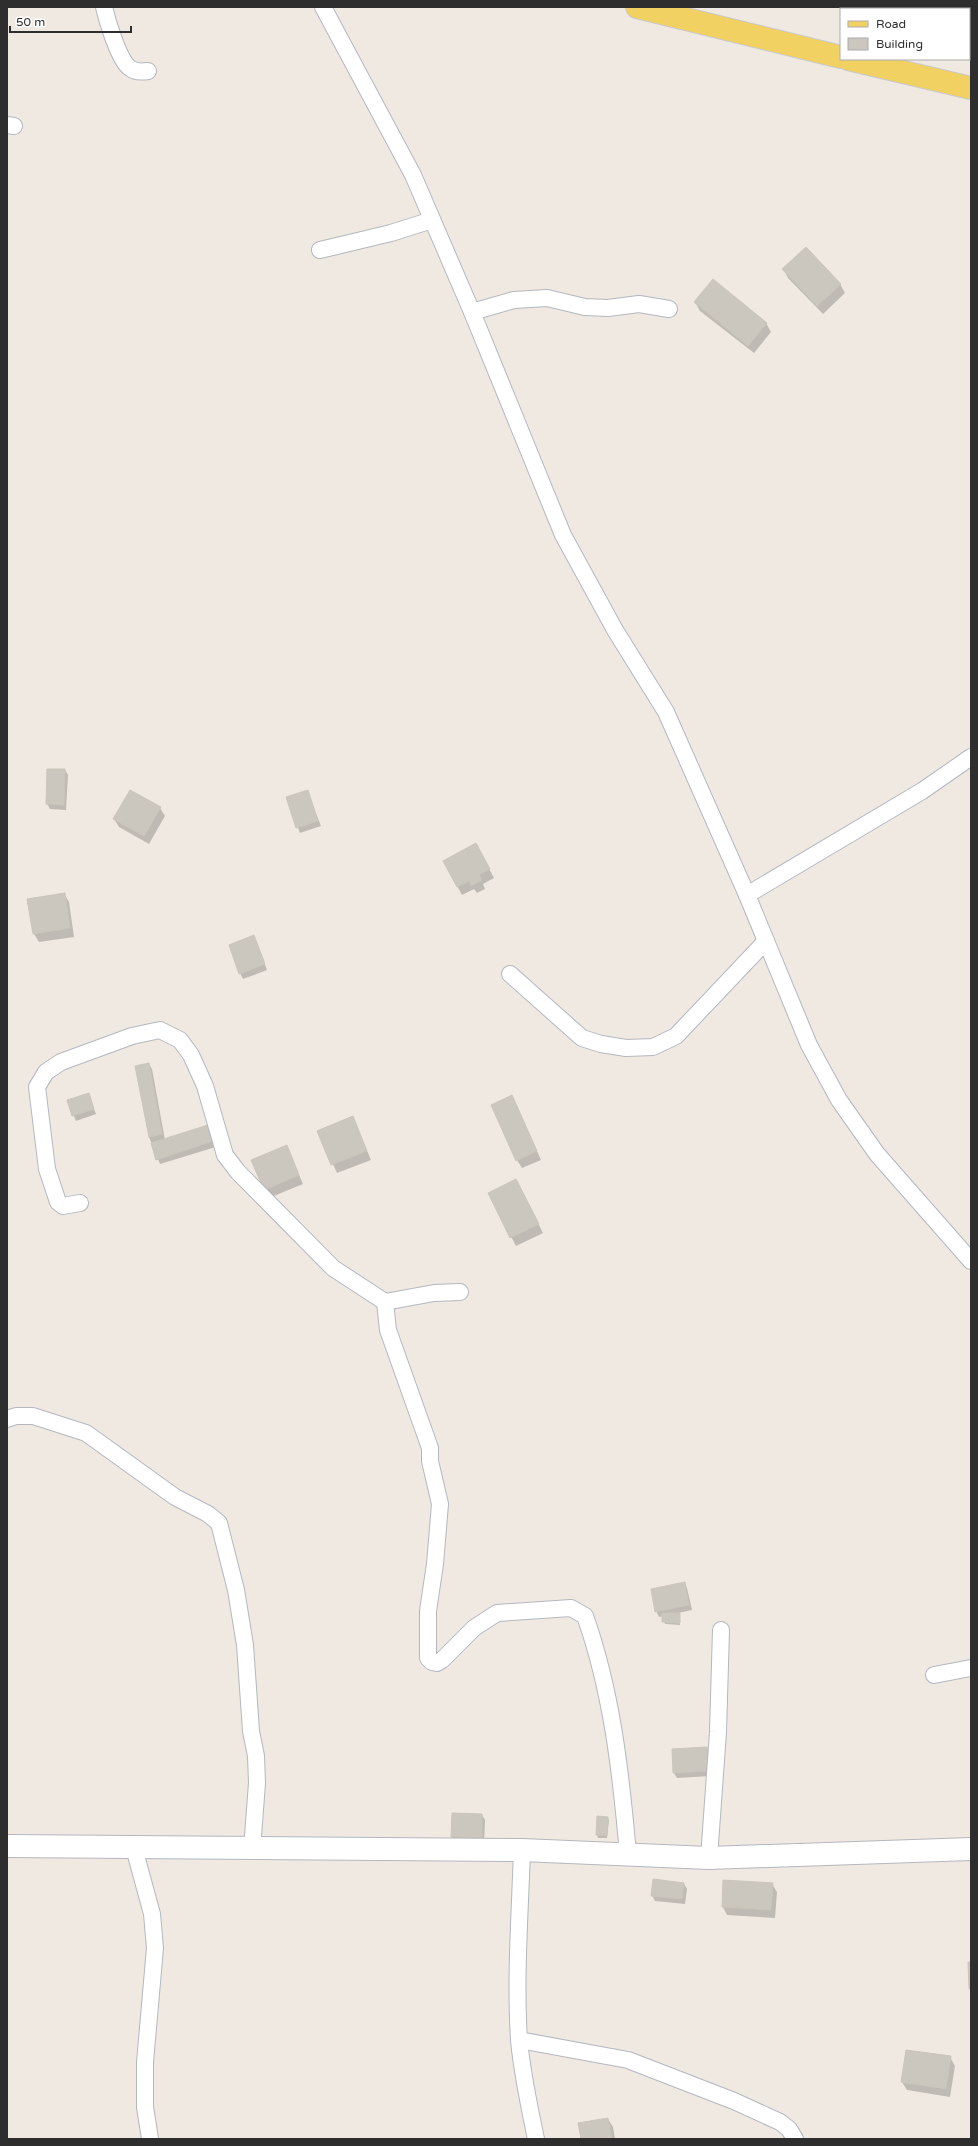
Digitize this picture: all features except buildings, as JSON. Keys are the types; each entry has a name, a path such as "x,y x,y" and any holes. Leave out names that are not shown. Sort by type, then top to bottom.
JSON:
{"main road":[{"path":"637,7 840,57"},
{"path":"856,60 895,65 971,88"},
{"path":"7,1846 522,1850 709,1858 971,1849"}],"street":[{"path":"104,7 122,59 128,68 139,72 148,71"},
{"path":"323,7 413,176 472,312 563,535 615,630 666,712 747,895 809,1045 839,1100 877,1154 971,1261"},
{"path":"320,250 391,233 432,220"},
{"path":"472,312 514,300 547,298 585,308 608,308 639,304 669,309"},
{"path":"747,895 922,792 971,757"},
{"path":"510,974 582,1038 601,1044 626,1048 654,1047 676,1036 766,941"},
{"path":"80,1203 63,1206 58,1202 53,1191 47,1169 36,1088 46,1072 61,1062 132,1036 160,1030 180,1040 191,1055 204,1086 225,1155 238,1172 333,1268 385,1302 434,1293 460,1292"},
{"path":"385,1302 388,1330 430,1448 430,1461 440,1504 435,1564 428,1611 428,1658 432,1662 437,1663 442,1660 474,1628 497,1613 571,1608 585,1616 592,1634 622,1779 628,1854"},
{"path":"7,1419 16,1416 33,1416 86,1433 175,1497 208,1514 220,1523 236,1590 245,1645 250,1731 256,1756 257,1783 252,1849"},
{"path":"709,1858 718,1732 721,1630"},
{"path":"934,1675 971,1668"},
{"path":"134,1848 152,1914 155,1948 145,2062 145,2107 150,2139"},
{"path":"522,1850 518,1964 520,2040 527,2100 536,2139"},
{"path":"520,2040 628,2060 734,2101 780,2122 789,2129 795,2139"}]}
